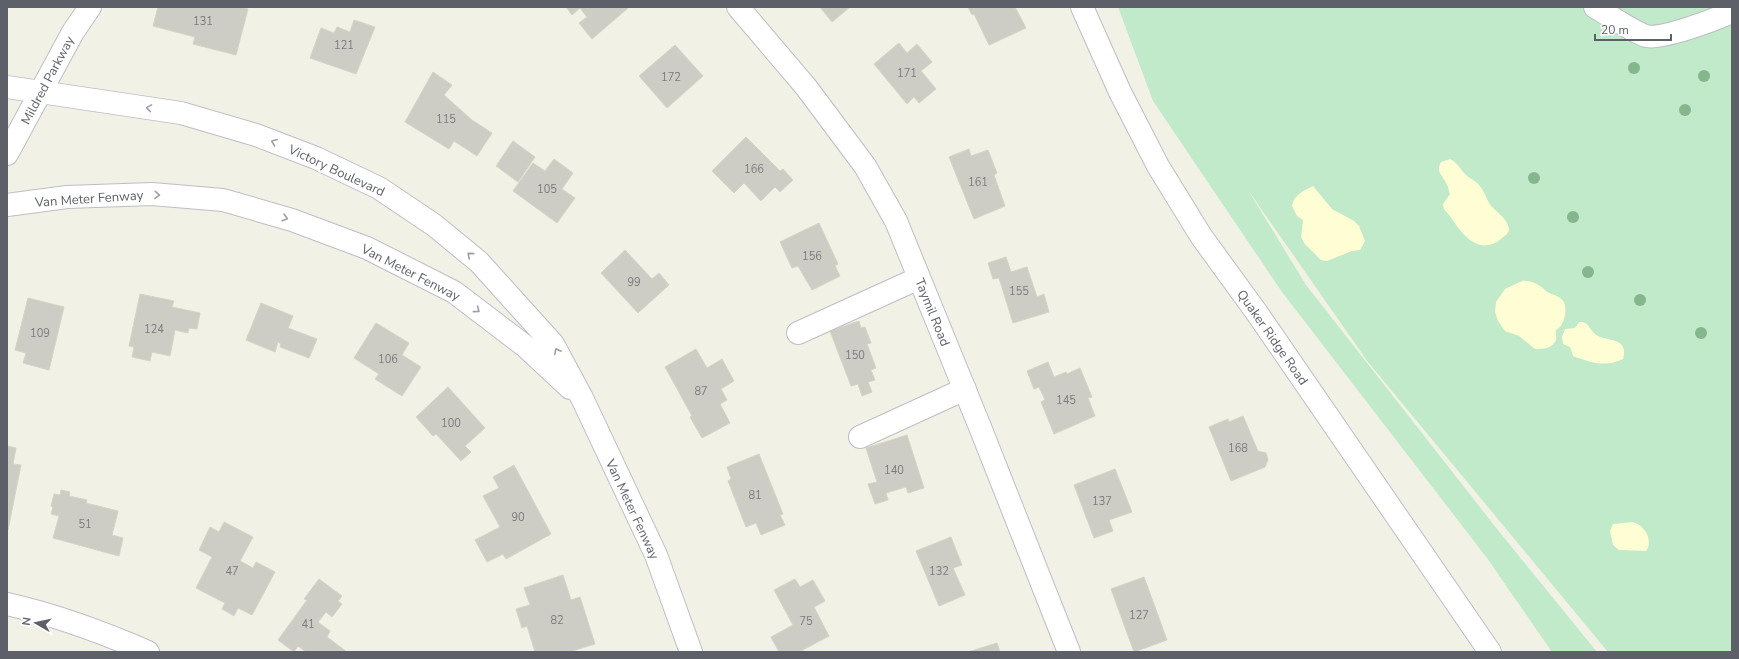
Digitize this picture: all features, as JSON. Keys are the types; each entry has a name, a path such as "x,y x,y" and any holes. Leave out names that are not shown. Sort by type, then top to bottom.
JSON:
{"street":[{"name":"Mildred Parkway","path":"7,154 73,32 90,7"},
{"name":"Taymil Road","path":"738,7 806,87 865,166 896,221 1069,652"},
{"name":"Quaker Ridge Road","path":"1082,7 1120,92 1158,166 1201,236 1257,313 1490,652"},
{"path":"1595,7 1647,36 1669,34 1709,22 1732,12"},
{"name":"Victory Boulevard","path":"7,87 181,113 256,135 316,158 379,188 434,225 479,262 554,344 582,398"},
{"name":"Van Meter Fenway","path":"7,204 67,197 152,194 223,200 292,220 367,248 454,292 525,346 582,398 656,555 691,652"},
{"path":"798,333 919,278"},
{"path":"860,437 964,389"},
{"path":"7,604 37,611 107,634 148,652"}],"shaded area":[{"path":"1118,7 1732,7 1732,652 1608,652 1368,362 1248,190 1306,285 1497,529 1597,652 1552,652 1487,558 1282,292 1153,101"}],"sand":[{"path":"1450,159 1457,164 1466,175 1479,185 1489,203 1506,221 1509,229 1508,233 1494,243 1486,245 1478,244 1472,241 1465,236 1444,209 1443,204 1450,194 1446,182 1439,172 1439,166 1441,162"},
{"path":"1313,186 1332,209 1354,221 1359,226 1365,241 1360,250 1352,251 1327,261 1321,260 1304,243 1301,237 1303,220 1297,216 1292,206 1297,196"},
{"path":"1522,281 1528,281 1536,284 1547,292 1563,300 1566,310 1565,314 1561,326 1556,330 1556,340 1550,347 1535,349 1519,336 1505,331 1498,321 1495,312 1496,302 1505,289"},
{"path":"1579,322 1586,324 1598,336 1619,343 1623,346 1623,359 1617,362 1604,364 1591,362 1573,356 1570,347 1563,344 1562,337 1565,329 1575,328"},
{"path":"1633,522 1641,526 1647,534 1649,542 1646,551 1619,550 1613,545 1610,531 1613,524"}],"building":[{"path":"158,7 240,7 248,9 236,55 193,44 195,37 153,26"},
{"path":"566,7 628,8 592,39 579,23 587,17 580,8 572,15"},
{"path":"820,7 850,7 832,22"},
{"path":"968,7 1015,7 1026,28 989,45 974,14 972,15"},
{"path":"354,20 375,27 356,74 310,58 321,28 334,33 337,27 350,32"},
{"path":"899,43 907,53 917,44 932,62 921,71 936,89 919,103 914,97 907,104 874,64"},
{"path":"675,45 703,76 667,108 639,76"},
{"path":"433,72 452,85 444,95 472,120 492,133 477,156 454,141 449,149 405,122"},
{"path":"746,137 780,171 783,169 793,180 780,192 775,187 761,201 744,183 734,193 712,171"},
{"path":"513,141 535,157 518,182 496,166"},
{"path":"969,149 971,156 988,150 997,173 994,175 1005,206 974,219 949,157"},
{"path":"554,159 573,173 562,189 575,198 557,223 513,191 533,163 545,171"},
{"path":"819,223 838,264 835,266 840,276 812,290 798,266 792,268 780,242"},
{"path":"625,250 652,279 659,273 669,285 638,313 601,273"},
{"path":"1006,257 1011,272 1027,267 1037,297 1044,294 1049,312 1013,323 999,278 993,279 988,263"},
{"path":"140,294 174,301 172,307 200,313 197,329 189,328 188,333 175,330 170,356 152,352 150,361 132,357 134,347 129,346"},
{"path":"28,298 64,307 49,370 23,363 26,353 15,350"},
{"path":"261,303 293,316 288,328 317,339 309,358 280,347 281,344 278,342 275,352 246,340"},
{"path":"859,321 861,328 865,327 871,343 867,344 876,368 871,370 875,380 868,382 872,392 862,396 858,384 851,386 830,331"},
{"path":"376,323 409,343 402,355 421,367 402,396 375,379 379,374 354,358"},
{"path":"696,349 707,368 722,359 734,381 721,389 727,400 720,404 730,423 702,438 690,417 692,416 665,367"},
{"path":"1048,362 1054,377 1066,372 1067,374 1080,368 1092,397 1088,398 1095,416 1054,434 1041,402 1045,400 1039,387 1034,389 1027,371"},
{"path":"448,387 485,428 465,446 471,452 461,461 436,434 433,436 416,417"},
{"path":"1243,416 1258,451 1266,453 1268,460 1265,467 1231,481 1209,427 1228,419 1229,422"},
{"path":"907,435 924,488 908,493 906,487 886,493 888,500 875,504 868,484 877,482 866,448"},
{"path":"7,446 16,448 13,464 21,465 8,530"},
{"path":"759,454 783,514 780,515 785,525 761,535 756,523 746,527 728,481 731,479 727,467"},
{"path":"514,465 551,534 506,559 503,554 487,562 475,540 500,527 483,496 499,488 493,477"},
{"path":"1115,469 1132,512 1109,520 1113,531 1094,538 1074,485"},
{"path":"61,490 70,492 69,496 87,500 86,503 118,511 112,535 123,538 119,556 53,538 59,516 51,514 53,507 51,506 54,494 60,495"},
{"path":"224,522 253,537 240,561 253,568 256,562 275,572 252,615 238,608 234,616 222,609 225,603 196,588 212,557 199,550 210,527 219,532"},
{"path":"951,537 962,565 953,568 965,595 939,606 916,551"},
{"path":"563,575 571,600 580,597 595,644 569,652 535,652 527,626 522,628 516,609 530,605 524,588"},
{"path":"1144,577 1167,640 1134,652 1111,589"},
{"path":"319,579 342,596 338,601 342,604 332,617 326,612 318,622 330,631 327,637 347,652 306,652 298,646 294,652 278,640 307,600 304,599"},
{"path":"795,579 800,587 813,580 825,601 814,607 829,636 799,652 779,652 771,637 793,625 774,590"},
{"path":"997,643 1000,652 968,652"}]}
